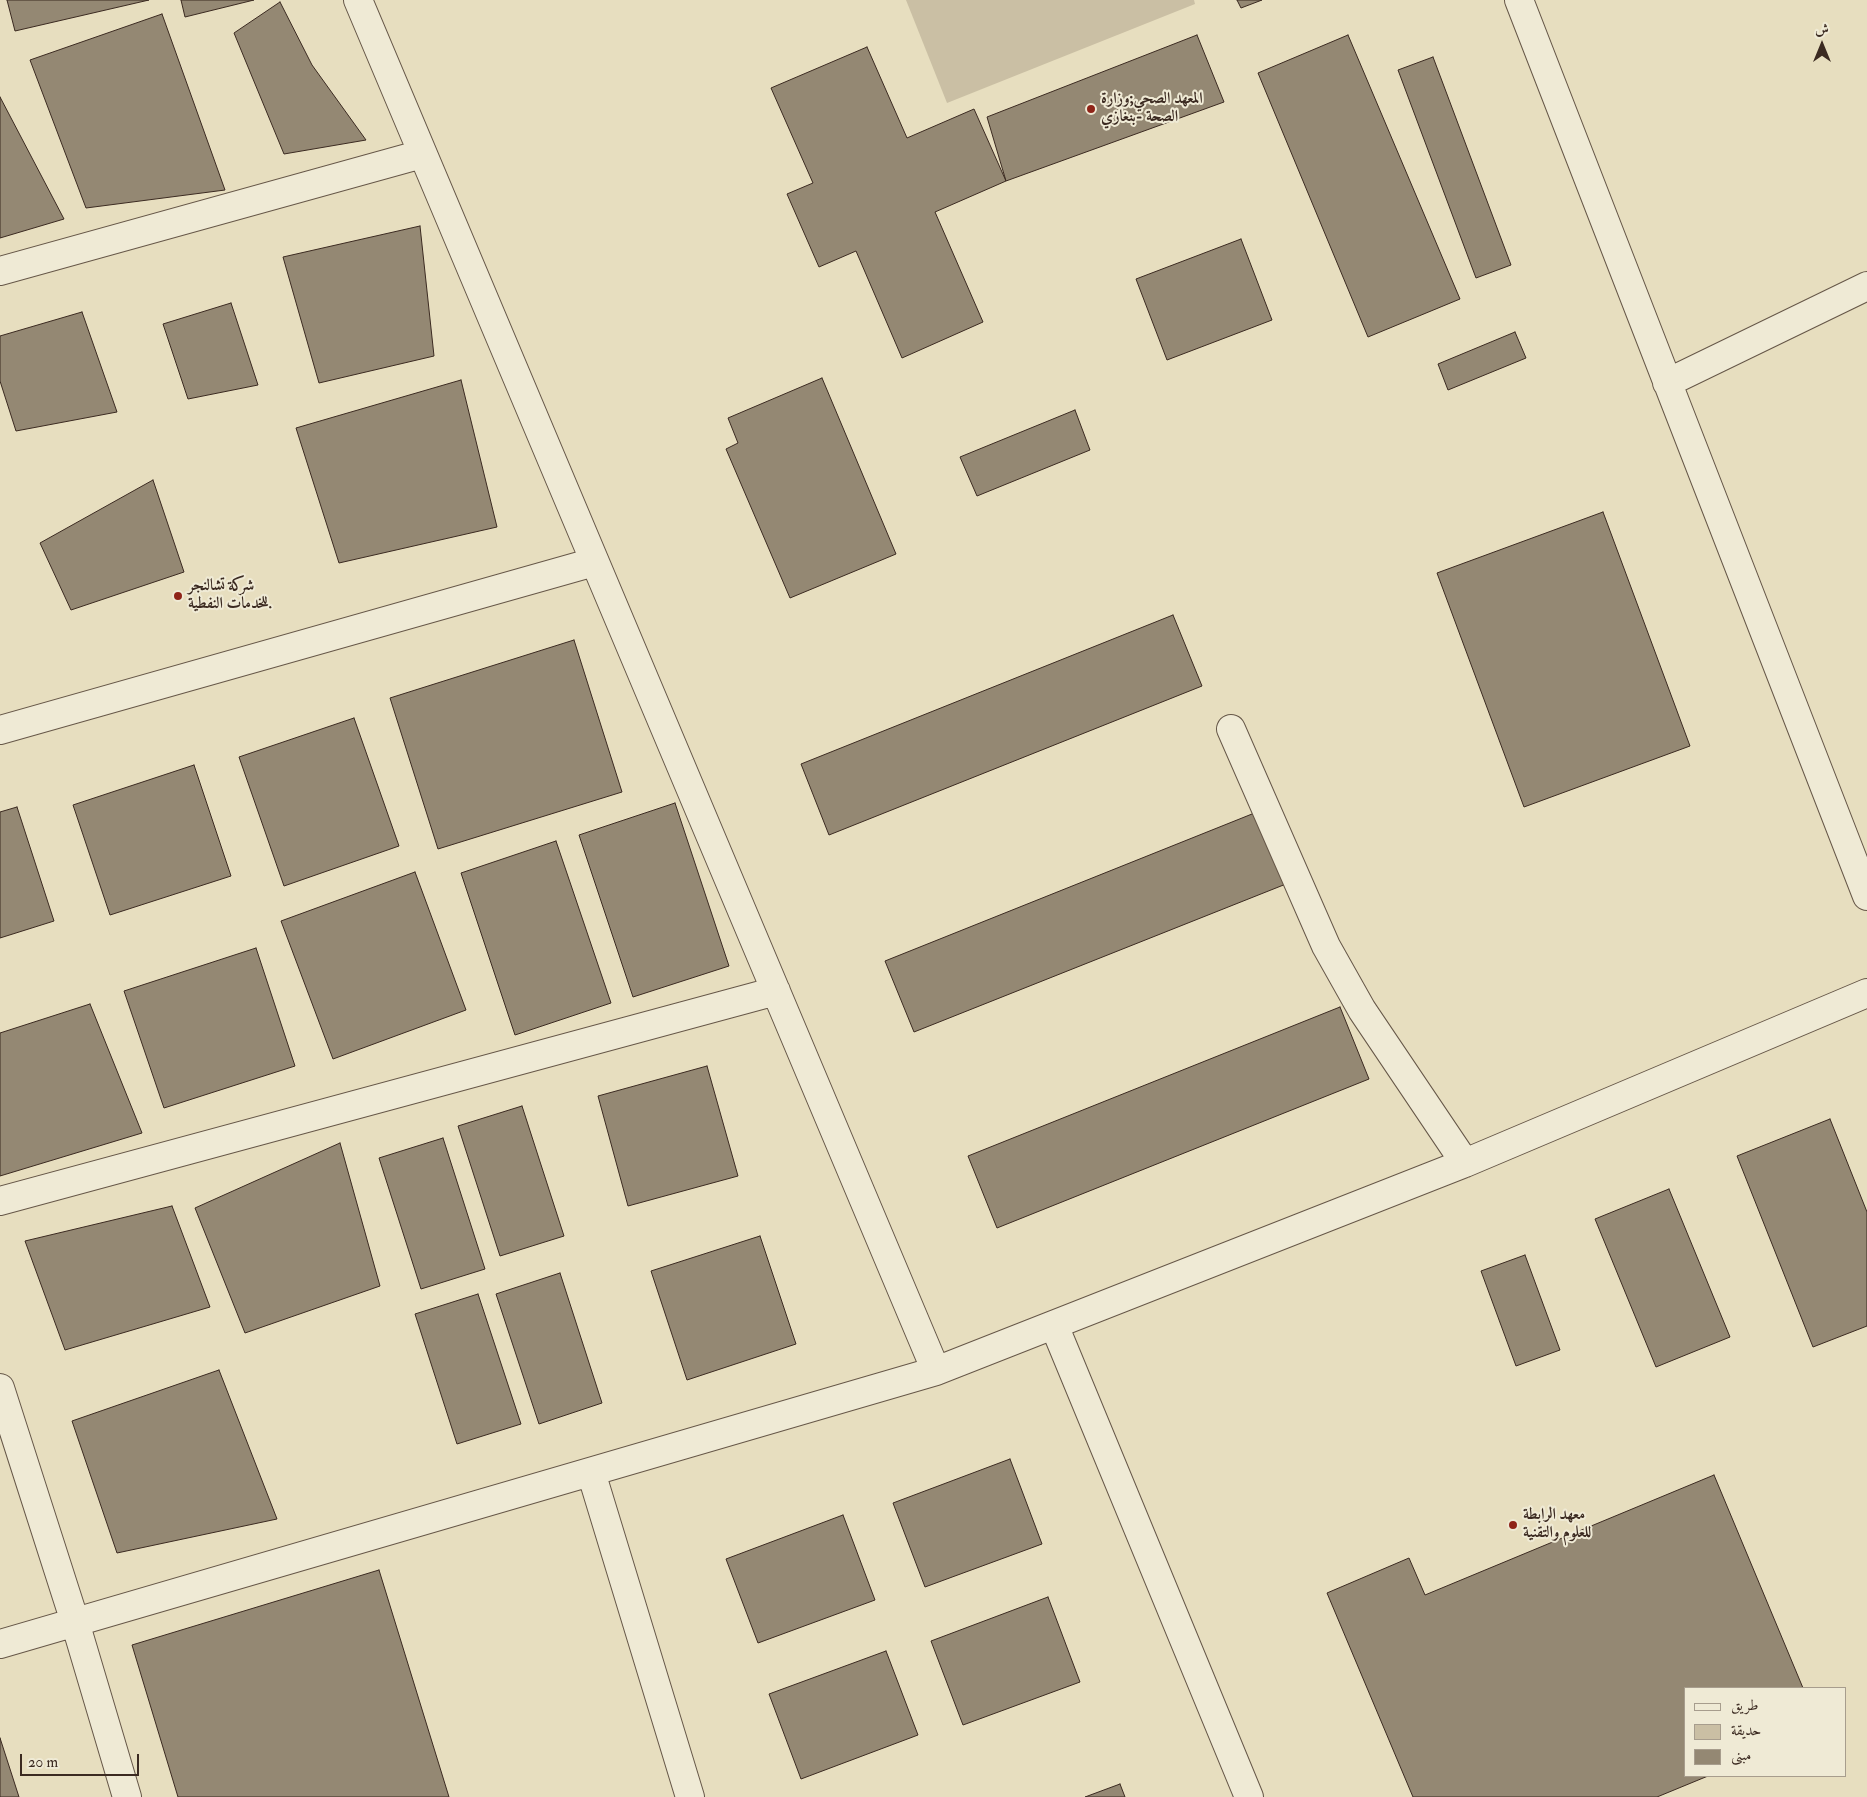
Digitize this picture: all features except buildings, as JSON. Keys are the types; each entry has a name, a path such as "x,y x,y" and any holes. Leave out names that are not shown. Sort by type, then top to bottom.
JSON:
{"street":[{"path":"358,0 936,1371"},
{"path":"1519,0 1867,896"},
{"path":"0,271 422,154"},
{"path":"1667,383 1867,286"},
{"path":"0,730 594,562"},
{"path":"1231,729 1310,912 1339,970 1362,1010 1465,1163"},
{"path":"0,1201 776,991"},
{"path":"0,1644 936,1371 1465,1163 1867,993"},
{"path":"1054,1325 1249,1797"},
{"path":"0,1388 127,1797"},
{"path":"590,1472 690,1797"}],"green space":[{"path":"906,0 1194,0 1195,4 947,103"}],"place":[{"name":"المعهد الصحي;وزارة الصحة -بنغازي","path":"1091,109"},
{"name":"شركة تشالنجر للخدمات النفطية.","path":"178,596"},
{"name":"معهد الرابطة للعلوم والتقنية","path":"1513,1525"}]}
